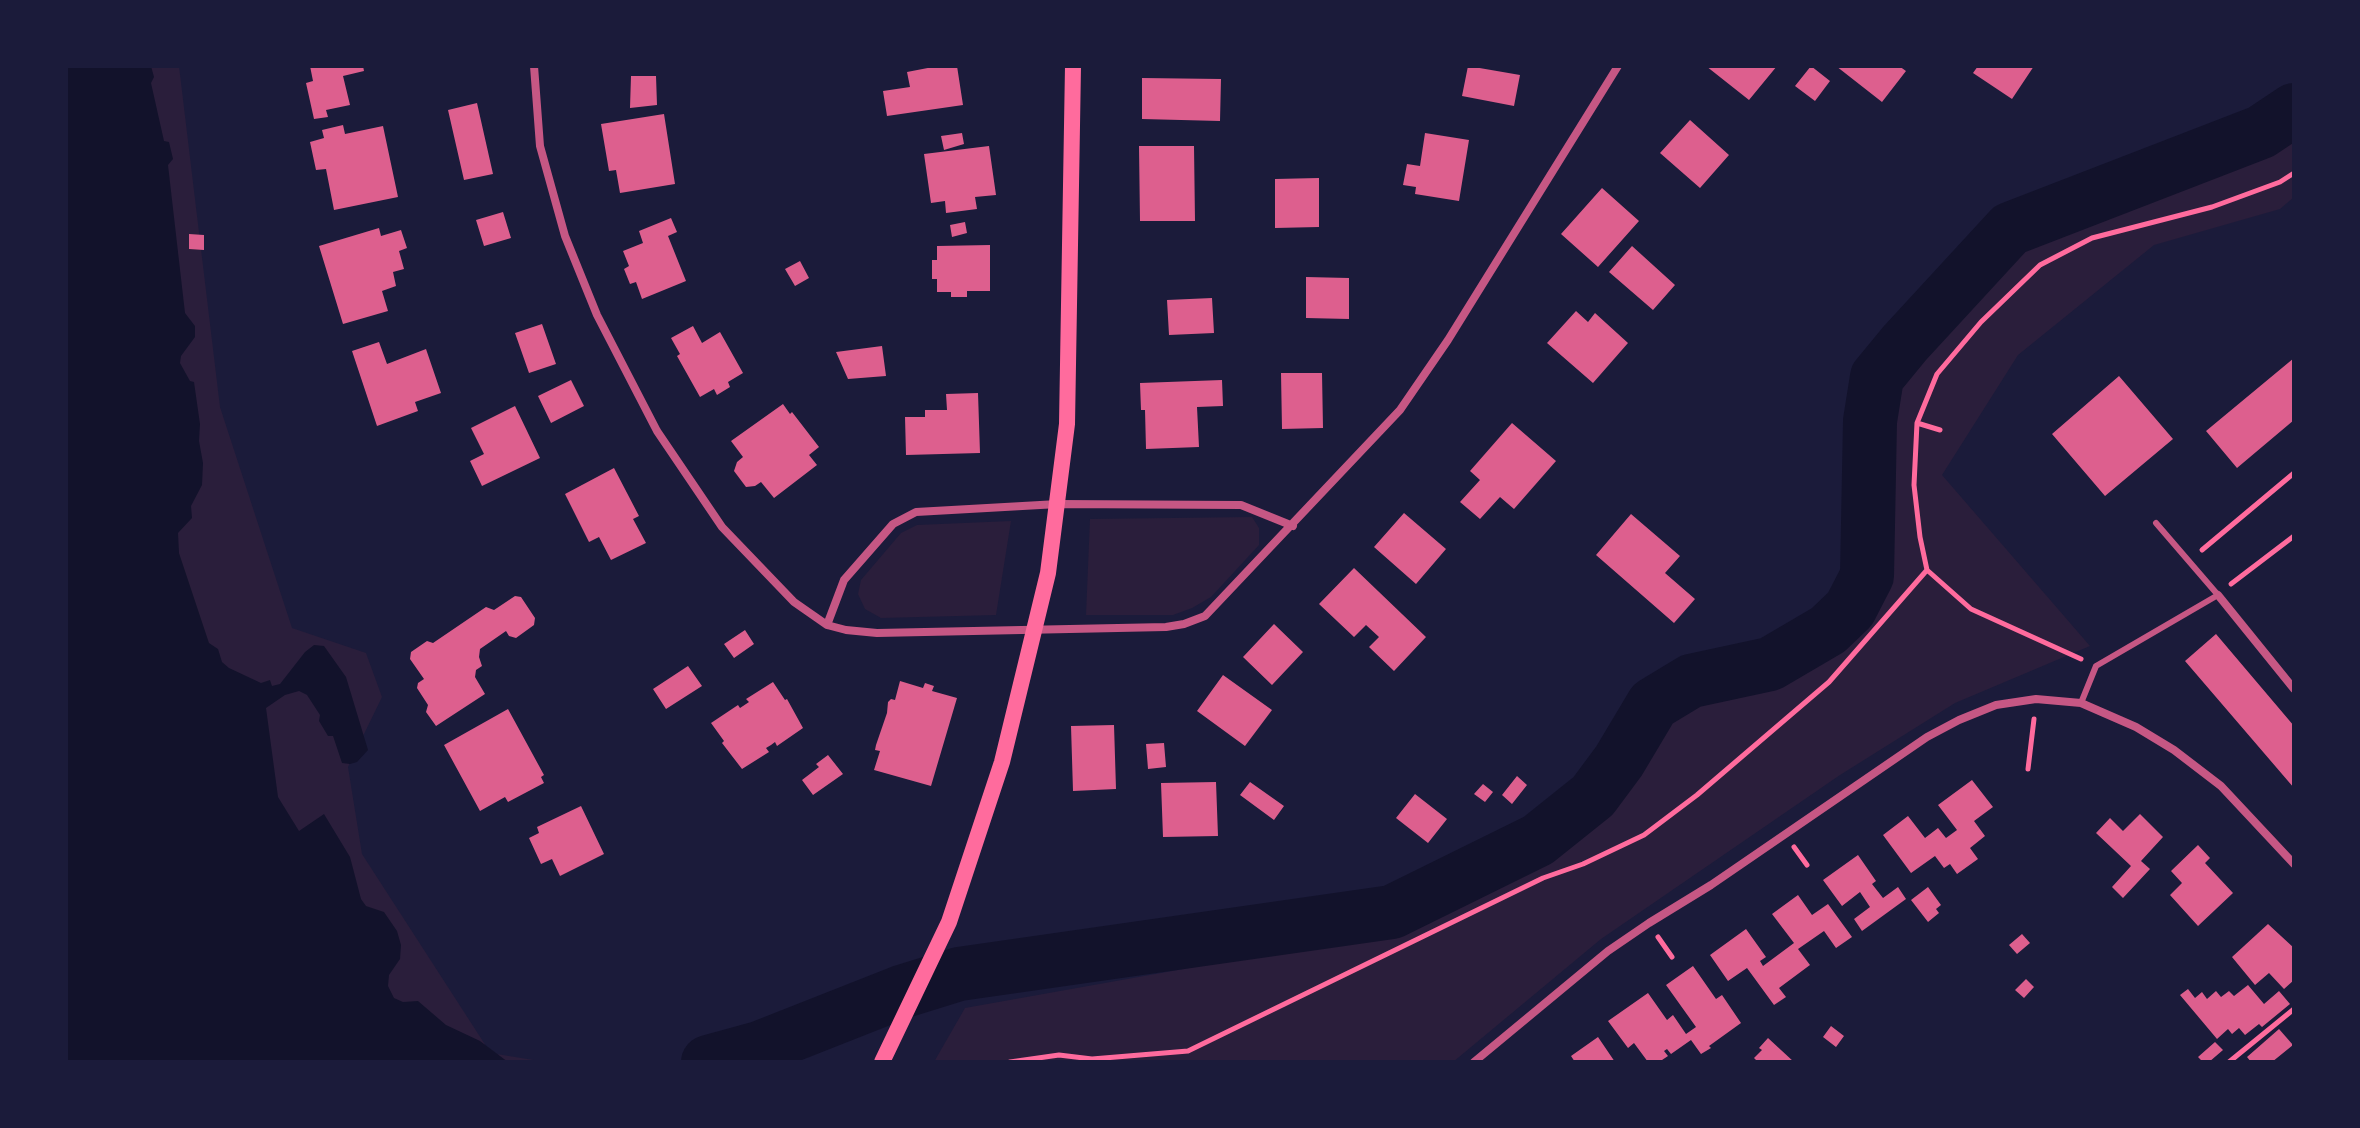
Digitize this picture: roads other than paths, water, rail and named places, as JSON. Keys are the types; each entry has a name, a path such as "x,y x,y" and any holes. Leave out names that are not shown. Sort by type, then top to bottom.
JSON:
{"main road":[{"path":"882,1062 949,922 1002,762 1036,629 1058,504 1067,424 1073,66"}],"street":[{"path":"534,66 540,146 565,236 597,315 657,431 722,527 794,602 827,625 877,633 1184,624 1205,616 1400,410 1448,340 1618,66"},
{"path":"827,625 844,580 893,524 916,512 1058,504 1241,505 1293,526"},
{"path":"2218,595 2294,689"},
{"path":"1474,1062 1608,951 1711,885 1927,737 1996,705 2036,699 2081,703 2136,727 2174,750 2221,786 2294,864"}],"lane":[{"path":"2081,703 2096,666 2218,595 2156,523"}],"waterway":[{"path":"708,1062 759,1048 901,992 959,974 1392,912 1538,840 1593,796 1619,761 1653,704 1691,681 1770,664 1828,630 1850,609 1867,576 1870,421 1877,377 2010,229 2261,132 2294,110"}]}
